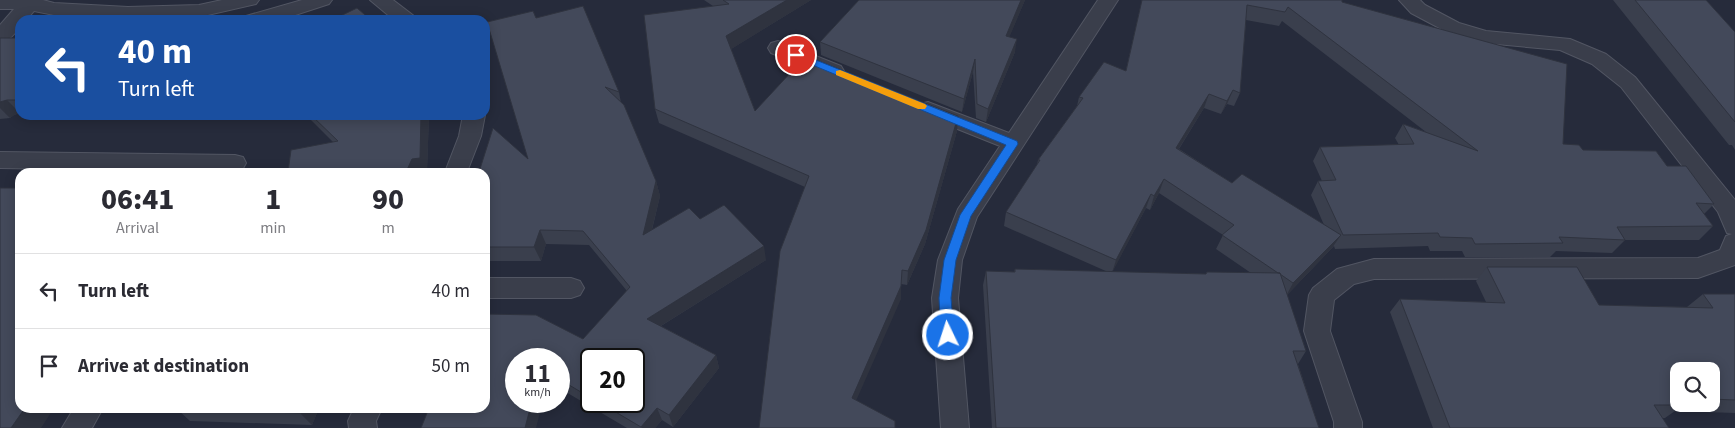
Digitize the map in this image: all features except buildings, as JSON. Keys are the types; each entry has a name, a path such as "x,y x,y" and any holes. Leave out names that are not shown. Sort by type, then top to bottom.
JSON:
{"lane":[{"path":"0,3 31,2 54,9 128,14 198,11 249,0"},
{"path":"275,15 322,0"},
{"path":"380,0 400,15"},
{"path":"955,428 945,298 950,260 966,215 1108,0"},
{"path":"1408,0 1418,10 1452,27 1485,37 1562,44 1599,59 1628,82 1728,208 1735,226"},
{"path":"22,15 31,2"},
{"path":"7,35 15,24"},
{"path":"778,48 850,77"},
{"path":"914,103 1013,144"},
{"path":"458,168 470,136 473,120"},
{"path":"0,160 235,163 232,168"},
{"path":"1348,428 1348,422 1317,331 1322,295 1346,276 1374,269 1698,268 1730,257 1735,243"},
{"path":"490,288 571,288"},
{"path":"76,428 86,413"},
{"path":"363,428 362,421 366,413"}],"slow traffic":[{"path":"840,73 922,106"}],"route":[{"path":"796,55 1013,144 966,215 950,260 945,298 948,335"}]}
